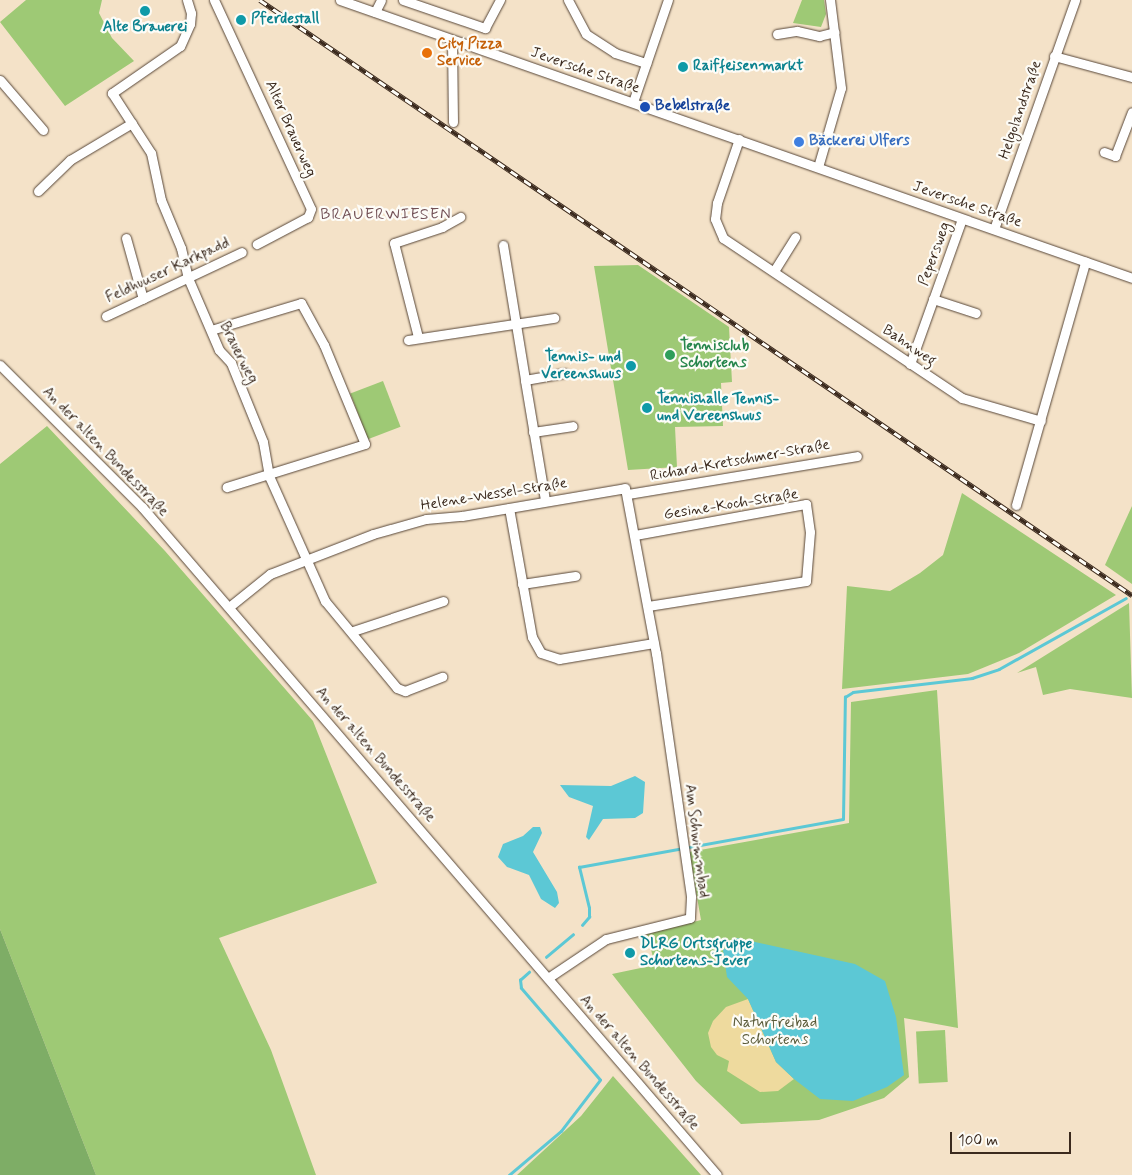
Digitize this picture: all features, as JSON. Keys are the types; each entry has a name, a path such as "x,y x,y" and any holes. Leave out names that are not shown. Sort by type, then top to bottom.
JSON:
{"street":[{"name":"Brauerweg","path":"187,0 191,12 190,24 180,46 112,93 151,153 161,200 181,248 188,278 219,350 231,362 264,442 269,476 325,600 354,632 396,688 405,690 442,677"},
{"name":"Alter Brauerweg","path":"214,0 311,209 308,217 257,244"},
{"name":"Jeversche Straße","path":"340,0 1132,278"},
{"path":"375,12 381,0"},
{"path":"403,0 485,28 500,0"},
{"path":"568,0 586,34 615,53 646,63"},
{"path":"633,102 668,0"},
{"path":"818,167 841,88 830,0"},
{"name":"Helgolandstraße","path":"994,229 1075,0"},
{"path":"777,34 797,31 818,36 835,32"},
{"path":"452,40 453,122"},
{"path":"1054,56 1132,77"},
{"path":"0,80 43,130"},
{"path":"1104,152 1115,156 1132,112"},
{"path":"38,191 70,160 132,123"},
{"name":"Bahnweg","path":"739,140 717,203 715,219 723,238 962,398 1041,422"},
{"path":"418,337 394,243 442,227 460,217"},
{"name":"Pepersweg","path":"910,364 962,219"},
{"path":"774,271 795,237"},
{"path":"126,238 143,299"},
{"path":"502,245 544,500"},
{"name":"Feldhuuser Karkpadd","path":"106,316 242,252"},
{"path":"1016,505 1085,262"},
{"name":"Pepersweg","path":"933,299 976,313"},
{"path":"211,330 301,303 324,345 365,444 269,476 227,487"},
{"path":"408,340 418,337 515,326 554,318"},
{"name":"An der alten Bundesstraße","path":"0,365 142,507 717,1175"},
{"path":"525,380 564,373"},
{"path":"534,432 574,426"},
{"name":"Richard-Kretschmer-Straße","path":"628,494 857,456"},
{"name":"Helene-Wessel-Straße","path":"228,607 270,574 305,558 417,521 625,488 628,494"},
{"path":"508,508 532,637 536,648 548,657 580,657 654,643 628,494"},
{"name":"Gesine-Koch-Straße","path":"635,535 806,504 810,532 806,582 648,606"},
{"path":"522,584 575,576"},
{"path":"354,632 443,601"},
{"name":"Am Schwimmbad","path":"548,978 606,939 690,918 691,897 686,854 654,643"}],"green space":[{"path":"26,0 102,0 99,13 112,38 134,61 65,106 0,22"},
{"path":"802,0 824,0 826,14 821,27 793,23"},
{"name":"Tennisclub Schortens","path":"638,265 729,327 732,382 721,383 723,426 675,427 677,467 628,470 594,266"},
{"path":"383,381 401,427 368,439 350,394"},
{"path":"47,426 165,551 313,721 377,883 219,938 271,1050 316,1175 96,1175 0,929 0,464"},
{"path":"962,493 1116,595 1019,653 968,674 842,689 847,586 890,591 920,573 943,555"},
{"path":"1132,506 1132,584 1105,565"},
{"path":"1129,603 1132,698 1070,689 1043,695 1036,667 1017,673"},
{"name":"Naturfreibad Schortens","path":"937,690 958,1028 904,1018 909,1077 884,1098 819,1120 741,1124 696,1081 612,974 655,965 647,934 701,920 689,852 849,823 851,702"},
{"path":"0,929 96,1175 0,1175"},
{"path":"945,1030 948,1082 919,1083 916,1032"},
{"path":"613,1076 701,1175 517,1175 581,1116"}],"sand":[{"path":"748,999 776,1062 794,1079 778,1091 760,1092 727,1071 729,1061 717,1055 711,1047 708,1033 713,1021 726,1007"}],"water":[{"path":"635,776 645,782 643,813 635,818 603,819 589,840 586,837 593,806 569,797 560,785 611,786"},
{"path":"533,827 540,827 542,833 533,852 557,892 559,903 555,908 541,899 529,875 507,867 498,857 503,844 523,836"},
{"path":"737,938 855,964 885,981 896,1017 904,1075 887,1087 853,1101 820,1099 794,1079 776,1062 748,999 727,977 723,950"}],"waterway":[{"path":"582,925 589,917 589,908 579,867 843,819 845,697 853,692 972,678 999,669 1126,598"},
{"path":"546,957 573,934"},
{"path":"509,1175 561,1131 600,1080 521,988 520,980 529,972"}],"railway":[{"path":"260,0 1132,595"}],"place":[{"name":"Alte Brauerei","path":"145,11"},
{"name":"Pferdestall","path":"241,20"},
{"name":"City Pizza Service","path":"427,53"},
{"name":"Raiffeisenmarkt","path":"683,67"},
{"name":"Bebelstraße","path":"645,107"},
{"name":"Bäckerei Ulfers","path":"799,142"},
{"name":"Tennisclub Schortens","path":"670,355"},
{"name":"Tennis- und Vereenshuus","path":"631,366"},
{"name":"Tennishalle Tennis- und Vereenshuus","path":"647,408"},
{"name":"DLRG Ortsgruppe Schortens-Jever","path":"630,953"}],"district":[{"name":"BRAUERWIESEN","path":"386,215"}]}
